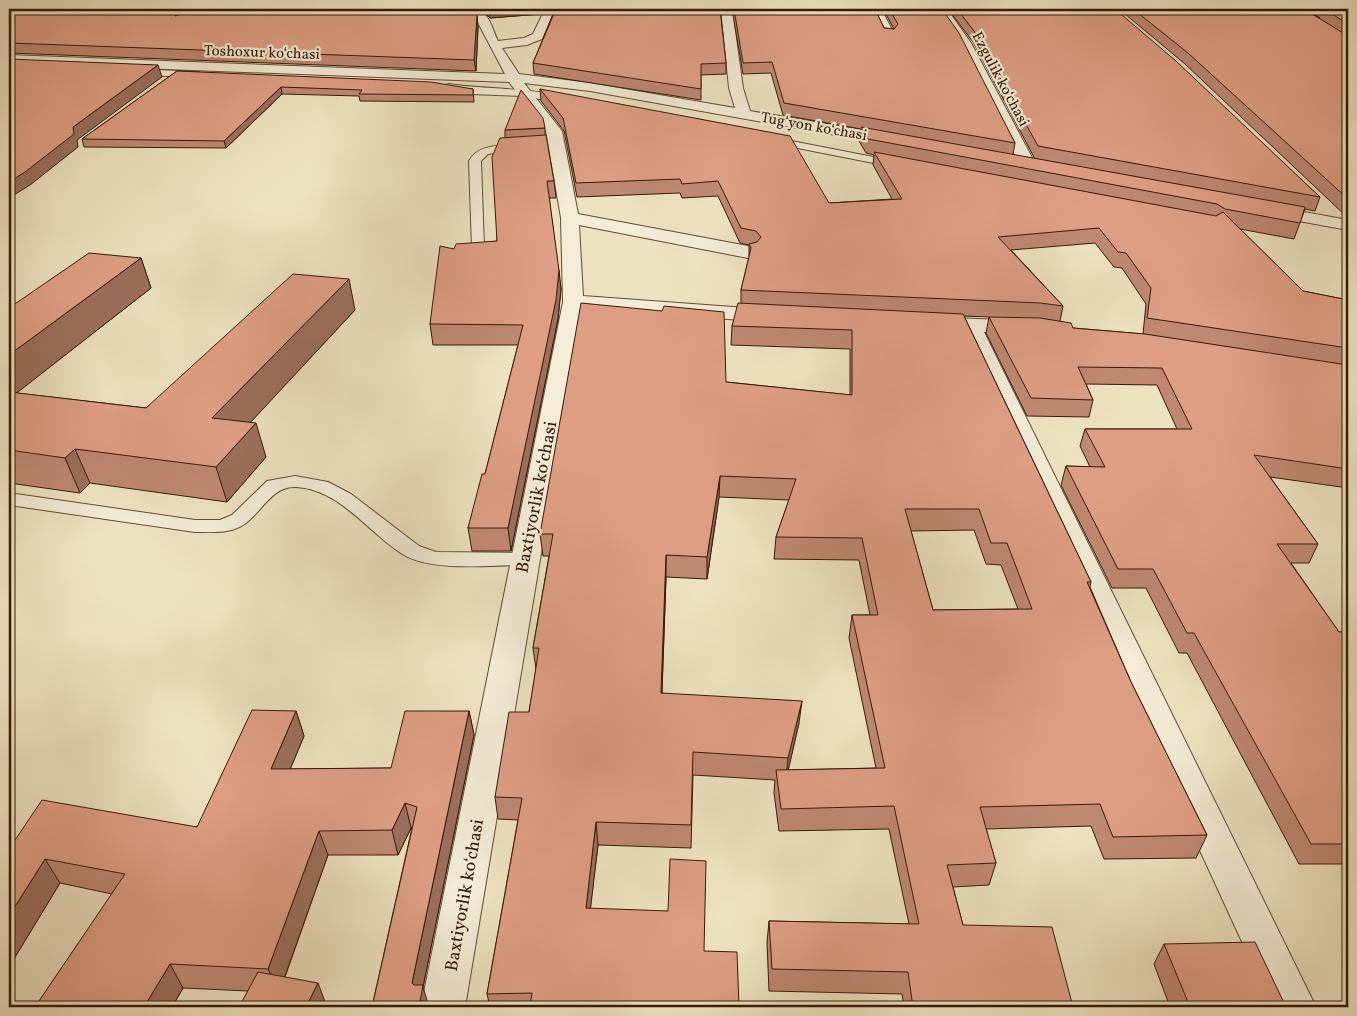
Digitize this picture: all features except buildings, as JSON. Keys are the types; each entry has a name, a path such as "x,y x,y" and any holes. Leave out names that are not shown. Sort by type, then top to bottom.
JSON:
{"street":[{"name":"Baxtiyorlik koʻchasi","path":"444,1007 524,559 573,302 570,218 552,146 554,131 524,93 494,45 480,15 472,9"},
{"path":"532,50 550,9"},
{"path":"727,9 736,88 744,114"},
{"path":"876,9 889,35"},
{"name":"Ezgulik koʻchasi","path":"942,9 965,43 1028,165"},
{"path":"494,45 527,41 538,36"},
{"name":"Toshoxur koʻchasi","path":"11,64 35,60 181,70 514,78"},
{"name":"Tugʻyon koʻchasi","path":"514,78 590,87 915,144"},
{"path":"1010,162 1048,169"},
{"path":"1320,203 1345,224"},
{"path":"1248,206 1345,224"},
{"path":"570,218 748,252"},
{"path":"573,302 791,318"},
{"path":"910,322 1046,329"},
{"path":"969,324 1294,1007"}],"lane":[{"path":"11,64 181,70"},
{"path":"160,85 181,70"},
{"path":"275,73 432,84 470,91 524,93 572,102"},
{"path":"764,139 907,167"},
{"path":"478,248 475,161 478,154 496,150 531,148"},
{"path":"9,499 196,526 222,526 239,519 273,486 296,481 322,486 344,498 412,550 435,558 524,559"}]}
